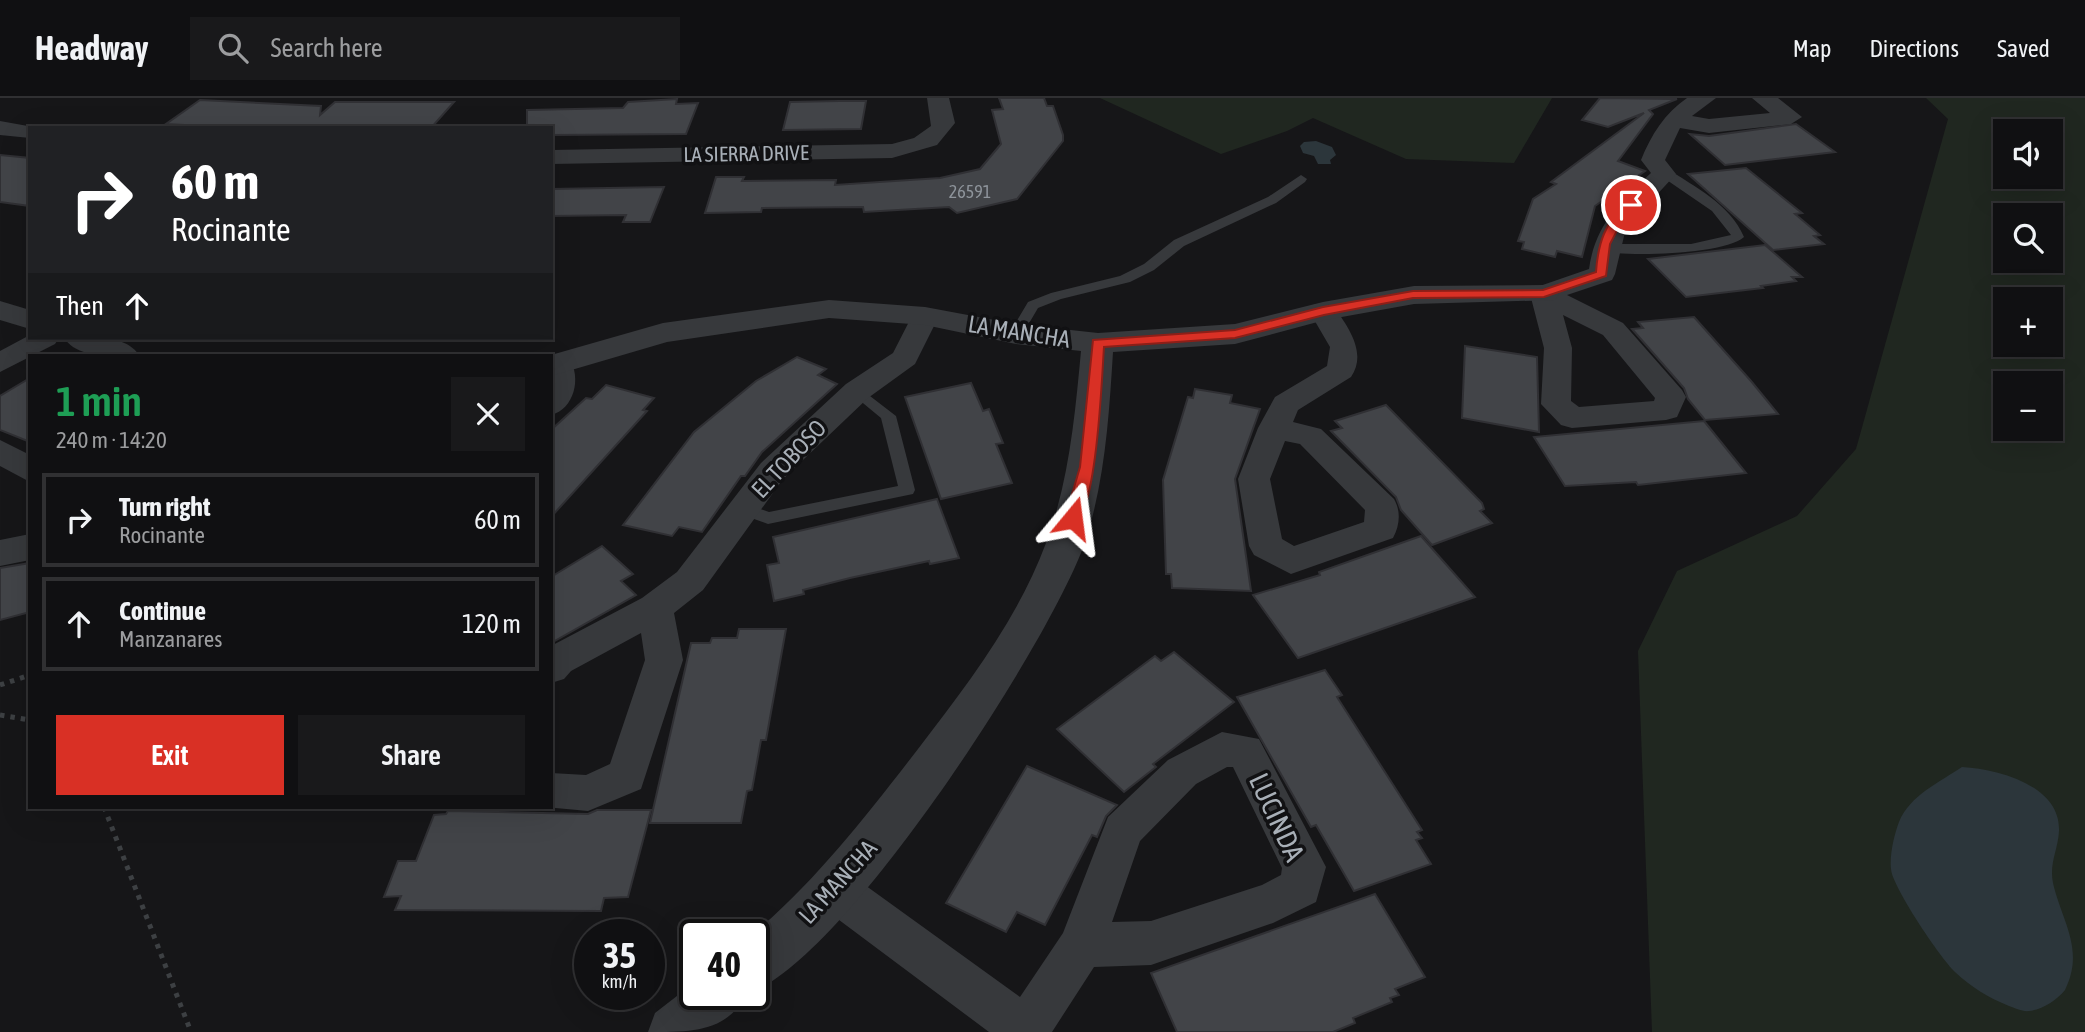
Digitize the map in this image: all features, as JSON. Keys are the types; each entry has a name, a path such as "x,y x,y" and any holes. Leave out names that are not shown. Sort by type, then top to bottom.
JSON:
{"street":[{"name":"LA SIERRA DRIVE","path":"553,157 892,151 918,146 937,136 944,123 938,98"},
{"path":"1098,343 1235,334 1323,311 1413,295 1544,294 1602,274 1604,248 1618,217 1664,174 1653,160 1658,142 1675,119 1705,98"},
{"path":"1675,119 1709,126 1791,117 1763,98"},
{"path":"0,128 28,131"},
{"path":"1544,294 1612,329 1671,397 1666,410 1572,418 1556,404 1558,348 1544,294"},
{"name":"LA MANCHA","path":"555,365 663,333 750,318 829,309 925,316 1016,334 1098,343 1087,467 1065,544 1027,623 974,707 880,835 835,890 770,951"},
{"path":"0,310 28,319"},
{"path":"1274,428 1310,436 1382,507 1381,529 1291,561 1266,546 1254,479 1274,428 1286,404 1341,370 1344,347 1323,311"},
{"name":"EL TOBOSO","path":"553,666 558,660 655,608 690,580 772,471 857,391 905,358 925,316"},
{"path":"0,363 41,340"},
{"path":"85,340 120,354"},
{"path":"553,403 558,398 555,365"},
{"path":"0,451 28,470"},
{"path":"0,553 28,547"},
{"path":"553,791 588,793 627,776 664,660 655,608"},
{"name":"LUCINDA","path":"835,890 1026,1031 1081,945 1123,830 1182,772 1222,749 1245,751 1304,867 1300,887 1273,902 1151,943 1081,945"},
{"path":"674,1032 701,1010"}],"lane":[{"path":"1604,248 1727,242 1738,236 1735,227 1701,196 1662,171"},
{"path":"1016,334 1033,305 1056,296 1125,279 1149,267 1178,243 1272,200 1301,179"},
{"path":"743,509 768,518 907,490 888,416 857,391"}],"path":[{"path":"0,685 28,676"},
{"path":"0,715 28,720"},
{"path":"105,809 191,1032"}],"shaded area":[{"path":"1100,98 1552,98 1514,163 1406,159 1313,118 1287,131 1221,154"},
{"path":"1926,98 2085,98 2085,1032 1652,1032 1638,651 1677,571 1797,516 1856,449 1948,119"},
{"path":"1316,141 1332,147 1336,155 1330,160 1331,164 1318,164 1314,156 1303,153 1300,146 1304,142"},
{"path":"1962,767 1992,771 2024,782 2050,802 2057,815 2059,831 2052,876 2070,936 2073,961 2065,990 2054,1001 2039,1009 2024,1011 2002,1003 1987,996 1955,972 1920,925 1892,874 1892,848 1904,812 1926,790"}],"building":[{"path":"999,98 1044,98 1047,106 1053,106 1063,135 1063,141 1017,199 957,213 949,207 864,212 863,207 762,208 761,212 705,213 716,177 744,177 742,181 836,180 835,185 940,178 980,169 1001,144 992,110 1003,109"},
{"path":"1600,98 1677,99 1649,110 1653,114 1618,161 1645,171 1595,206 1582,257 1557,251 1555,257 1522,249 1524,242 1518,241 1533,199 1556,184 1551,182 1644,113 1608,127 1582,120"},
{"path":"677,99 676,104 698,103 686,134 553,135 553,126 527,126 527,110 623,108 628,102"},
{"path":"200,100 321,106 320,115 335,102 454,102 433,126 166,124"},
{"path":"866,101 861,129 783,130 790,102"},
{"path":"1796,124 1835,152 1725,165 1690,134 1709,136"},
{"path":"0,155 28,158 28,206 0,202"},
{"path":"1746,168 1802,213 1795,214 1820,235 1814,236 1824,244 1773,250 1688,174"},
{"path":"664,187 650,222 623,222 626,215 553,216 553,189"},
{"path":"1765,245 1802,277 1792,277 1796,281 1761,286 1763,288 1686,297 1648,259"},
{"path":"1694,317 1778,414 1705,420 1688,399 1684,388 1632,329 1643,328 1638,322"},
{"path":"1465,346 1537,357 1539,432 1462,418"},
{"path":"797,357 826,369 818,375 837,384 762,452 745,476 741,476 702,532 679,527 672,536 623,525 694,432 756,381"},
{"path":"28,379 28,441 0,430 0,396"},
{"path":"971,383 983,411 989,409 1003,443 996,444 1012,483 941,499 905,397"},
{"path":"606,385 654,398 643,410 647,411 553,515 553,428 586,398 592,399"},
{"path":"1195,389 1232,395 1230,403 1260,409 1235,479 1251,591 1172,588 1171,574 1166,574 1163,480 1188,397 1193,398"},
{"path":"1386,405 1482,503 1484,509 1480,511 1492,523 1432,545 1401,510 1396,497 1331,431 1342,428 1335,421"},
{"path":"1704,421 1746,473 1638,485 1636,482 1565,486 1534,437"},
{"path":"937,499 959,558 930,564 929,561 850,578 803,590 804,594 774,601 767,565 779,563 773,537"},
{"path":"1421,536 1475,597 1298,658 1253,595 1320,575 1319,572"},
{"path":"602,546 633,574 621,581 636,595 553,642 553,576"},
{"path":"28,563 28,613 0,620 0,568"},
{"path":"739,629 786,629 766,740 761,740 752,790 747,791 741,823 650,823 691,643 710,643 712,638 737,638"},
{"path":"1174,652 1234,702 1153,764 1156,767 1124,792 1057,729 1155,656 1161,661"},
{"path":"1325,670 1342,695 1337,697 1422,830 1417,832 1422,838 1416,840 1431,864 1354,891 1316,825 1311,827 1237,697"},
{"path":"1027,766 1117,805 1106,816 1097,837 1092,835 1045,925 1017,912 1006,932 946,903"},
{"path":"597,810 651,810 628,897 604,898 601,911 395,910 401,896 384,897 398,861 416,861 434,815 446,814 448,811 588,814"},
{"path":"1375,894 1425,977 1395,989 1399,995 1390,998 1392,1002 1353,1018 1355,1023 1333,1032 1177,1032 1151,973"}],"route":[{"path":"1073,518 1087,467 1098,343 1235,334 1323,311 1413,295 1472,292 1544,294 1602,274 1604,244 1618,217 1631,205"}]}
